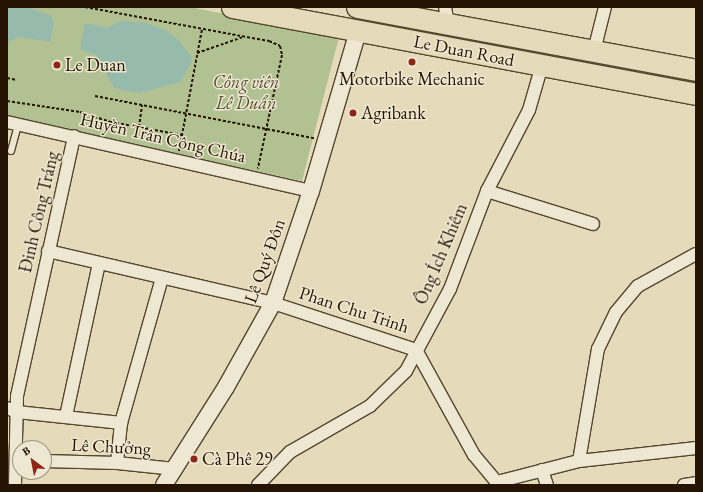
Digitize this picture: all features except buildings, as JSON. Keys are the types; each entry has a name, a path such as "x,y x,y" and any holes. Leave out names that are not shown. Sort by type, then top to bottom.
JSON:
{"highway":[{"name":"Le Duan Road","path":"232,7 696,94"},
{"name":"Le Duan Road","path":"359,8 447,16 594,51 696,70"},
{"path":"358,31 359,8"}],"street":[{"path":"594,51 605,7"},
{"name":"Lê Quý Đôn","path":"164,485 246,354 273,303 311,191 324,140 358,31"},
{"name":"Ông Ích Khiêm","path":"258,485 290,452 370,406 388,392 406,371 450,289 487,191 529,110 542,65"},
{"name":"Huyền Trân Công Chúa","path":"13,123 311,191"},
{"name":"Đinh Công Tráng","path":"13,440 12,410 18,396 48,251 74,136"},
{"path":"487,191 593,224"},
{"name":"Phan Chu Trinh","path":"48,251 273,303 416,350 474,455 495,484 579,461 696,448"},
{"path":"579,461 598,349 616,312 638,286 696,254"},
{"path":"66,416 99,264"},
{"path":"117,463 121,423 162,278"},
{"path":"12,410 121,423"},
{"name":"Lê Chưởng","path":"52,462 117,463 175,469"},
{"path":"542,470 547,485"},
{"path":"684,485 696,482"}],"lane":[{"path":"11,151 13,123"}],"path":[{"path":"85,7 269,41 282,50 256,178"},
{"path":"177,160 202,28"},
{"path":"197,53 245,37"},
{"path":"7,78 17,80"},
{"path":"95,96 324,140"},
{"path":"7,101 80,112 139,127 182,135"},
{"path":"139,127 142,105"}],"green space":[{"name":"Công viên Lê Duẩn","path":"7,7 190,7 339,37 302,181 7,117"}],"shaded area":[{"path":"7,7 27,7 51,16 54,23 50,42 18,37 7,43"},
{"path":"120,21 147,23 167,31 178,40 191,56 192,61 180,82 139,93 114,88 96,55 80,49 85,23 107,28"}],"place":[{"name":"Motorbike Mechanic","path":"412,62"},
{"name":"Le Duan","path":"57,65"},
{"name":"Agribank","path":"353,113"},
{"name":"Cà Phê 29","path":"194,459"}]}
